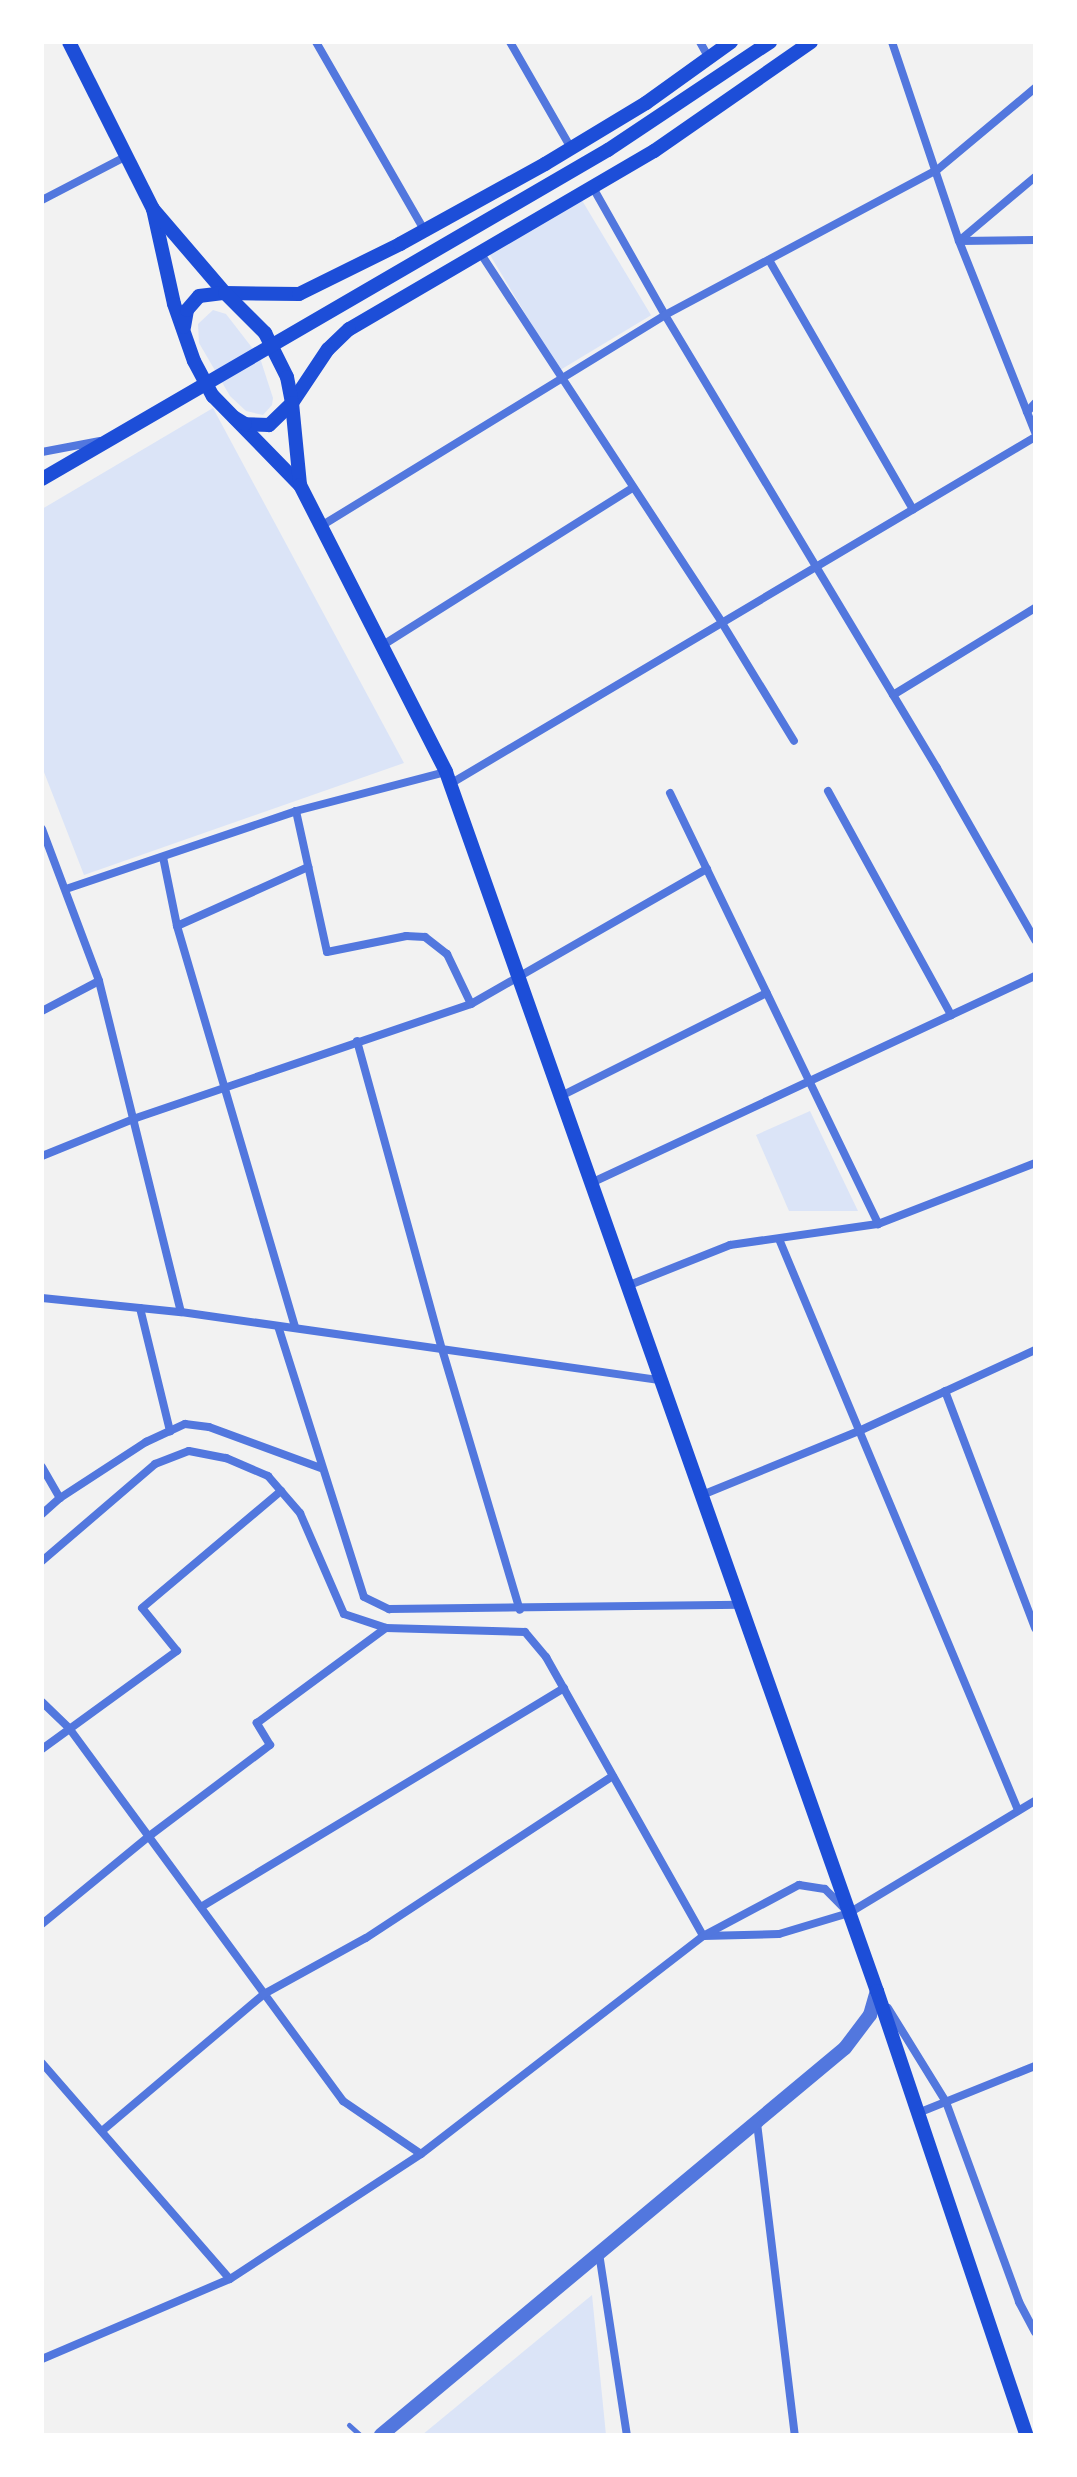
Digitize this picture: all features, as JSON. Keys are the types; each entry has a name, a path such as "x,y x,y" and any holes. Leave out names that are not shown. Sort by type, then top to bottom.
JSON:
{"main road":[{"path":"69,42 153,209 174,304 183,332 213,396 300,485 448,778 877,1991 1026,2435"},
{"path":"183,332 187,310 199,296 225,293 299,294 424,230 571,148 646,103 731,42"},
{"path":"42,479 608,150 770,42"},
{"path":"228,413 245,424 269,425 292,403 328,349 349,329 665,143 811,42"},
{"path":"153,209 225,293 265,333 287,377 300,485"}],"street":[{"path":"316,42 424,230"},
{"path":"510,42 571,148"},
{"path":"700,42 709,58"},
{"path":"66,889 296,811 448,778 722,623 1035,435 959,241 892,42"},
{"path":"321,526 665,315 937,170 1035,88"},
{"path":"42,200 128,156"},
{"path":"959,241 1035,177"},
{"path":"592,186 665,315 937,768 1035,940"},
{"path":"959,241 1035,240"},
{"path":"479,251 722,623 794,741"},
{"path":"769,260 913,509"},
{"path":"1027,412 1035,403"},
{"path":"42,452 109,439"},
{"path":"383,645 632,488"},
{"path":"893,695 1035,608"},
{"path":"828,791 951,1015"},
{"path":"670,793 878,1224"},
{"path":"296,811 327,952 406,936 425,937 447,954 471,1004"},
{"path":"42,829 99,981 136,1118 181,1312"},
{"path":"163,857 177,926 295,1328"},
{"path":"177,926 308,867"},
{"path":"42,1156 136,1118 471,1004 707,869"},
{"path":"591,1183 1035,976"},
{"path":"42,1011 99,981"},
{"path":"561,1096 767,993"},
{"path":"357,1041 442,1349 520,1610"},
{"path":"627,1286 730,1245 878,1224 1035,1163"},
{"path":"779,1239 1018,1810"},
{"path":"42,1298 181,1312 661,1380"},
{"path":"140,1308 170,1431"},
{"path":"278,1326 364,1597 389,1609 520,1610 741,1605"},
{"path":"702,1495 859,1431 1035,1350"},
{"path":"945,1391 1035,1628"},
{"path":"42,1514 60,1498 146,1442 185,1424 209,1427 321,1468"},
{"path":"42,1561 155,1464 189,1451 226,1458 268,1476 300,1513 344,1614 386,1628 525,1632 546,1657 703,1936"},
{"path":"42,1467 60,1498"},
{"path":"42,1749 177,1651 142,1608 281,1491"},
{"path":"42,1924 148,1837 270,1745 257,1723 386,1628"},
{"path":"201,1907 564,1688"},
{"path":"42,1702 69,1728 343,2101 421,2154"},
{"path":"102,2131 264,1994 366,1938 613,1776"},
{"path":"703,1936 779,1934 849,1913 1035,1801"},
{"path":"42,2359 230,2279 421,2154 703,1936 799,1885 825,1889 849,1913"},
{"path":"877,1991 946,2102 1019,2302 1035,2332"},
{"path":"381,2435 845,2048 870,2015 877,1991"},
{"path":"42,2063 230,2279"},
{"path":"918,2113 1035,2066"},
{"path":"757,2123 795,2435"},
{"path":"599,2253 627,2435"}],"lane":[{"path":"349,2425 360,2435"}],"shaded area":[{"path":"580,197 651,315 559,370 488,252"},
{"path":"213,310 226,314 260,358 273,398 272,405 263,415 246,411 230,396 199,343 198,324"},
{"path":"213,408 404,763 84,875 42,767 42,509"},
{"path":"810,1111 858,1211 789,1211 756,1135"},
{"path":"592,2295 606,2435 422,2435"}]}
